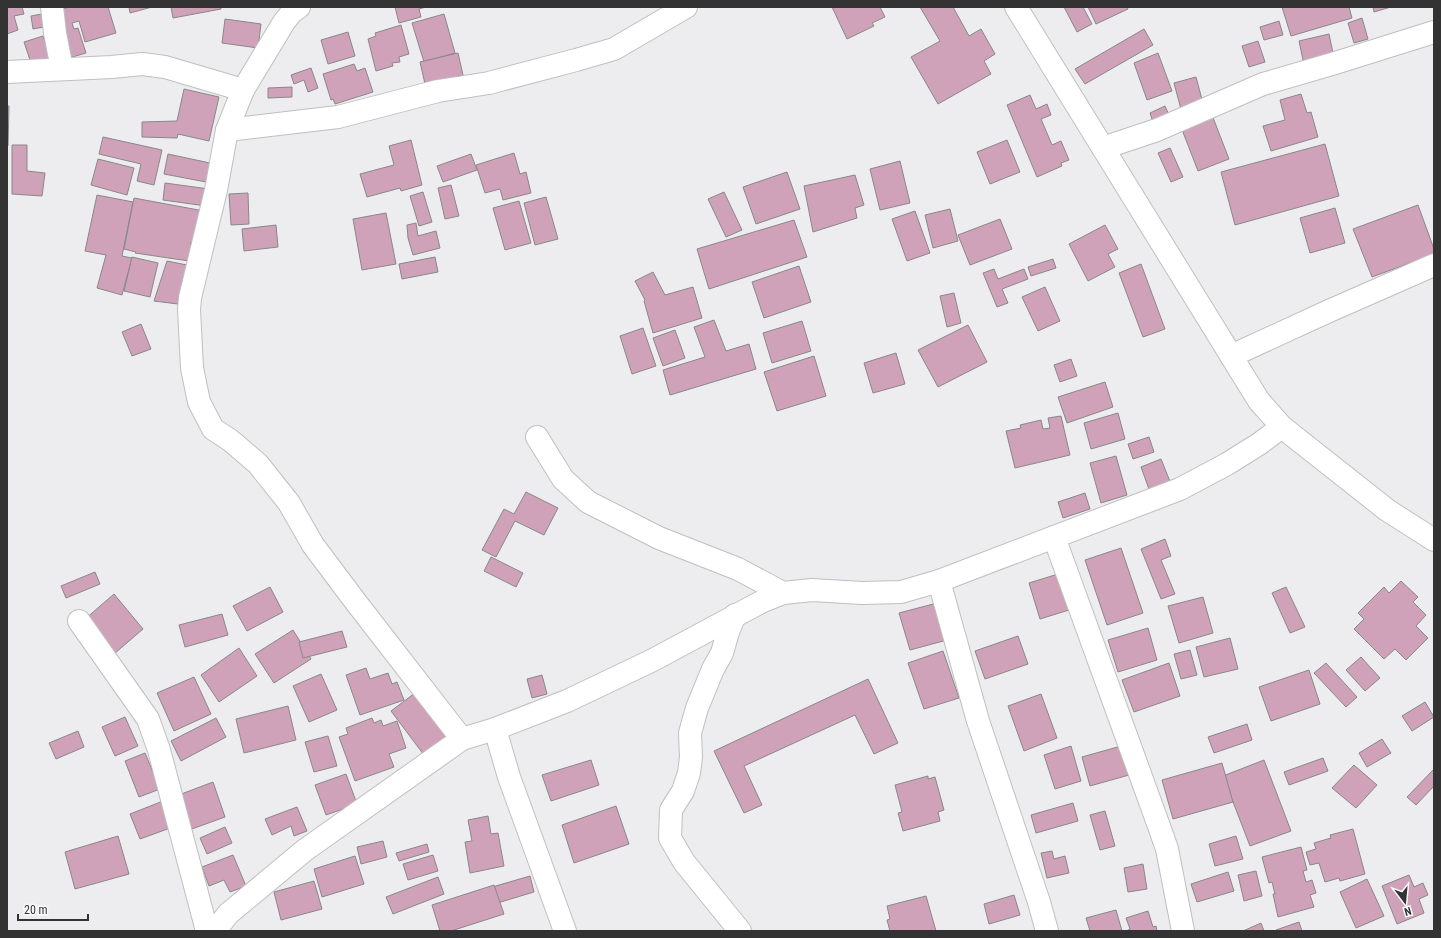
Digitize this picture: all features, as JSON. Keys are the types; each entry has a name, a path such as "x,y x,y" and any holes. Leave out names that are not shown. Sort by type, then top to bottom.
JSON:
{"street":[{"path":"52,7 62,69"},
{"path":"299,7 292,12 284,22 243,90 227,130 216,190 190,298 189,309 192,368 199,402 213,429 230,440 258,464 290,503 318,551 462,739"},
{"path":"227,130 338,117 438,91 489,83 576,60 614,49 686,7"},
{"path":"1016,7 1259,401 1282,427 1387,510 1434,540"},
{"path":"1103,148 1157,130 1262,84 1434,32"},
{"path":"7,72 142,64 165,67 243,90"},
{"path":"1231,356 1434,265"},
{"path":"215,931 228,914 305,850 462,739 495,729 574,698 651,661 735,615 783,593 812,590 862,594 901,592 939,581 1180,488 1227,464 1259,444 1282,427"},
{"path":"536,437 563,480 588,502 658,538 738,569 783,593"},
{"path":"1054,537 1163,835 1183,931"},
{"path":"939,581 978,721 1039,902 1047,931"},
{"path":"735,615 722,653 713,669 697,708 690,733 691,757 689,773 683,791 671,810 670,838 684,862 740,931"},
{"path":"79,621 148,719 159,750 206,931"},
{"path":"495,729 509,778 565,931"}],"building":[{"path":"7,7 22,7 24,14 14,16 18,30 7,34"},
{"path":"70,7 108,7 116,33 85,42 79,21 72,23 74,29 78,28 86,53 69,58 58,10"},
{"path":"129,7 152,7 130,13"},
{"path":"171,7 221,7 221,9 173,18"},
{"path":"395,7 426,7 419,9 421,17 399,23"},
{"path":"832,7 880,7 885,17 872,23 874,26 847,39"},
{"path":"920,7 953,7 969,36 981,29 995,54 984,61 991,74 938,104 911,57 940,41"},
{"path":"1064,7 1083,7 1092,24 1077,32"},
{"path":"1088,7 1127,7 1128,9 1096,24"},
{"path":"1282,7 1349,7 1352,18 1291,36"},
{"path":"1373,7 1391,7 1374,12"},
{"path":"47,13 49,26 33,29 31,16"},
{"path":"444,14 455,53 424,62 412,23"},
{"path":"1362,18 1368,39 1354,43 1348,23"},
{"path":"225,19 261,24 258,48 222,43"},
{"path":"1279,21 1283,35 1264,40 1260,27"},
{"path":"401,25 409,54 399,57 400,62 392,63 393,66 376,71 368,39 376,36 375,33"},
{"path":"1144,29 1153,45 1085,84 1075,69"},
{"path":"348,32 355,56 328,64 321,40"},
{"path":"1329,34 1334,58 1304,65 1299,41"},
{"path":"43,36 52,63 33,69 24,42"},
{"path":"1258,41 1265,62 1249,67 1242,46"},
{"path":"458,53 463,75 425,84 420,62"},
{"path":"1158,53 1172,91 1147,100 1134,63"},
{"path":"354,64 357,71 365,68 373,92 335,104 333,99 331,100 323,74"},
{"path":"311,68 318,88 308,92 304,80 294,84 291,75"},
{"path":"1196,77 1204,107 1182,113 1174,83"},
{"path":"292,87 292,97 268,98 268,88"},
{"path":"184,89 219,97 209,141 178,134 177,138 142,137 142,122 177,121"},
{"path":"1301,94 1307,113 1311,112 1318,137 1271,151 1263,126 1285,120 1280,100"},
{"path":"1030,95 1036,109 1047,104 1051,115 1041,119 1052,145 1061,141 1069,160 1061,163 1062,166 1037,177 1007,105"},
{"path":"7,106 9,106 8,146 7,146"},
{"path":"1165,106 1169,115 1153,122 1150,113"},
{"path":"1212,115 1229,159 1198,171 1181,127"},
{"path":"103,137 162,150 154,185 137,181 141,164 99,154"},
{"path":"411,140 422,185 401,191 400,188 367,197 360,174 394,165 389,146"},
{"path":"1007,140 1020,172 990,184 977,152"},
{"path":"1325,144 1339,196 1235,225 1221,172"},
{"path":"12,145 27,145 27,171 45,173 42,196 12,194"},
{"path":"1170,148 1183,177 1171,182 1158,153"},
{"path":"514,153 520,174 526,172 531,193 503,200 500,189 485,193 476,165"},
{"path":"168,154 210,163 206,182 164,174"},
{"path":"471,154 477,170 443,182 437,166"},
{"path":"98,159 134,168 127,195 91,185"},
{"path":"900,161 910,203 880,210 870,169"},
{"path":"787,172 800,209 756,224 743,187"},
{"path":"855,175 864,205 855,208 857,218 813,232 804,186"},
{"path":"165,183 209,189 206,206 163,200"},
{"path":"451,185 459,216 445,219 438,188"},
{"path":"423,192 432,222 419,226 410,196"},
{"path":"724,192 742,230 726,237 708,199"},
{"path":"248,193 249,224 231,225 229,194"},
{"path":"97,195 133,202 122,256 132,258 122,295 97,288 106,255 85,251"},
{"path":"546,197 558,239 535,245 524,203"},
{"path":"134,198 204,211 197,243 191,242 189,261 135,253 136,252 124,249"},
{"path":"519,201 531,243 505,250 493,208"},
{"path":"1418,205 1434,249 1434,254 1372,277 1353,229"},
{"path":"1335,208 1345,243 1310,253 1300,218"},
{"path":"950,209 958,241 933,248 925,215"},
{"path":"915,211 930,253 907,261 892,219"},
{"path":"386,213 396,264 362,270 353,219"},
{"path":"1000,219 1012,249 970,265 958,235"},
{"path":"794,220 807,257 709,289 697,249"},
{"path":"416,223 418,236 436,231 440,248 413,255 408,238 407,225"},
{"path":"276,225 278,247 244,251 242,229"},
{"path":"1105,225 1118,249 1108,254 1115,267 1088,281 1069,244"},
{"path":"132,257 158,263 150,297 124,291"},
{"path":"435,257 438,272 402,279 399,264"},
{"path":"1053,259 1056,268 1031,276 1028,267"},
{"path":"167,261 187,265 178,304 154,301"},
{"path":"1141,264 1165,329 1143,337 1119,273"},
{"path":"799,266 811,302 764,318 752,282"},
{"path":"994,269 998,279 1024,269 1028,279 1002,289 1008,303 997,307 983,273"},
{"path":"653,272 665,295 693,287 702,318 653,333 644,301 645,300 635,281"},
{"path":"1045,287 1060,321 1038,331 1022,297"},
{"path":"954,293 961,323 947,327 940,296"},
{"path":"714,320 726,351 749,344 756,369 670,395 663,370 705,357 694,327"},
{"path":"802,321 811,351 772,363 763,333"},
{"path":"141,324 151,349 132,356 122,332"},
{"path":"968,325 987,362 938,387 918,350"},
{"path":"643,328 656,366 632,374 620,336"},
{"path":"675,330 685,358 663,366 653,338"},
{"path":"896,353 905,384 873,393 864,363"},
{"path":"814,356 826,396 777,411 764,372"},
{"path":"1071,359 1077,376 1060,382 1054,365"},
{"path":"1105,382 1113,407 1067,423 1058,397"},
{"path":"1118,413 1125,439 1091,449 1084,423"},
{"path":"1061,416 1070,455 1015,468 1006,431 1021,428 1020,425 1041,420 1043,429 1050,428 1048,418"},
{"path":"1149,437 1154,452 1133,459 1128,444"},
{"path":"1116,456 1127,495 1101,503 1090,463"},
{"path":"1161,459 1171,484 1150,492 1141,467"},
{"path":"526,492 558,508 544,535 515,521 496,557 482,550 504,509 514,514"},
{"path":"1085,493 1090,509 1063,518 1058,502"},
{"path":"1165,539 1171,556 1161,560 1175,594 1161,599 1141,549"},
{"path":"1121,548 1143,613 1107,625 1085,560"},
{"path":"491,557 523,573 516,587 484,571"},
{"path":"95,572 100,584 66,598 61,586"},
{"path":"1058,574 1069,610 1040,619 1029,583"},
{"path":"1401,581 1418,597 1413,602 1426,615 1416,626 1428,638 1406,660 1395,649 1384,659 1354,629 1364,619 1358,613 1384,587 1389,593"},
{"path":"270,587 283,612 247,631 233,606"},
{"path":"1286,587 1305,627 1290,633 1272,593"},
{"path":"114,594 143,629 114,654 84,620"},
{"path":"1203,597 1213,633 1179,643 1168,606"},
{"path":"937,603 947,640 910,650 899,613"},
{"path":"222,614 228,635 185,647 179,625"},
{"path":"1148,628 1157,660 1118,672 1108,640"},
{"path":"293,630 311,659 274,683 255,654"},
{"path":"342,631 347,647 303,658 299,642"},
{"path":"1018,636 1028,664 985,679 975,651"},
{"path":"1230,638 1238,669 1204,677 1196,647"},
{"path":"239,648 257,676 219,702 201,675"},
{"path":"1190,650 1197,675 1181,679 1174,654"},
{"path":"943,651 959,698 924,709 908,663"},
{"path":"1361,657 1380,678 1365,691 1346,670"},
{"path":"1169,663 1180,696 1134,712 1122,680"},
{"path":"1326,663 1357,697 1346,707 1314,673"},
{"path":"366,668 370,679 388,673 392,684 397,682 404,700 360,715 346,675"},
{"path":"1309,670 1320,704 1271,721 1259,687"},
{"path":"321,674 337,710 309,722 293,686"},
{"path":"542,675 547,694 532,698 527,679"},
{"path":"194,677 211,714 174,731 157,693"},
{"path":"868,679 898,743 874,754 855,715 744,766 762,805 744,813 714,751"},
{"path":"419,690 451,734 424,755 391,711"},
{"path":"1041,694 1057,738 1024,751 1008,706"},
{"path":"1425,702 1434,717 1412,731 1402,716"},
{"path":"288,706 296,740 244,753 236,719"},
{"path":"125,717 138,746 115,756 102,727"},
{"path":"216,718 226,737 181,761 171,741"},
{"path":"372,718 374,723 381,720 383,726 397,721 406,748 389,754 394,767 355,781 339,737 348,734 346,728"},
{"path":"1247,724 1252,740 1214,753 1208,737"},
{"path":"78,731 84,747 56,759 49,743"},
{"path":"328,736 337,766 314,772 305,742"},
{"path":"1382,739 1391,753 1367,767 1359,753"},
{"path":"1071,746 1081,781 1055,789 1044,755"},
{"path":"1121,746 1129,775 1090,786 1082,757"},
{"path":"145,753 160,789 139,797 125,761"},
{"path":"1323,758 1328,771 1289,785 1284,772"},
{"path":"591,760 599,785 551,801 542,775"},
{"path":"1264,760 1291,831 1250,846 1223,776"},
{"path":"1222,763 1233,802 1173,819 1162,780"},
{"path":"1354,765 1377,785 1356,808 1332,788"},
{"path":"1434,769 1434,786 1416,805 1407,797"},
{"path":"346,774 357,804 326,815 315,785"},
{"path":"928,776 928,779 935,777 944,810 938,812 940,821 903,831 898,813 902,812 895,785"},
{"path":"213,782 225,817 189,830 176,796"},
{"path":"163,801 173,827 140,839 130,814"},
{"path":"1073,803 1078,821 1036,833 1031,815"},
{"path":"616,806 629,844 574,863 562,825"},
{"path":"297,807 307,831 294,836 291,826 272,835 265,819"},
{"path":"1105,811 1115,846 1100,850 1090,815"},
{"path":"488,816 491,834 498,833 504,866 470,873 465,842 472,841 468,820"},
{"path":"225,827 232,843 207,854 200,838"},
{"path":"1353,829 1365,874 1340,881 1339,878 1325,882 1319,863 1310,865 1306,852 1316,849 1314,843 1331,838 1330,835"},
{"path":"118,836 129,874 75,889 65,852"},
{"path":"1236,836 1243,859 1215,866 1209,844"},
{"path":"383,841 387,857 361,864 357,847"},
{"path":"427,844 429,852 399,861 396,853"},
{"path":"1301,847 1307,870 1303,871 1306,882 1312,880 1316,893 1310,895 1314,907 1278,917 1272,882 1269,883 1262,857"},
{"path":"1052,851 1054,859 1065,856 1069,873 1047,878 1041,853"},
{"path":"233,855 246,886 230,892 224,880 209,886 202,867"},
{"path":"433,855 438,871 408,880 403,864"},
{"path":"355,856 364,884 322,897 314,869"},
{"path":"1143,864 1147,889 1128,892 1124,868"},
{"path":"1256,871 1262,896 1244,901 1238,875"},
{"path":"1228,872 1234,891 1197,902 1191,884"},
{"path":"1409,875 1414,887 1423,883 1428,895 1419,899 1424,913 1397,924 1382,886"},
{"path":"530,876 534,892 494,904 489,888"},
{"path":"438,877 444,894 393,914 386,897"},
{"path":"1367,879 1384,916 1356,928 1340,892"},
{"path":"314,881 322,909 281,920 274,892"},
{"path":"494,885 504,914 451,931 440,931 432,905"},
{"path":"1014,895 1020,915 989,924 984,904"},
{"path":"926,896 936,931 890,931 887,920 890,919 887,906"},
{"path":"1116,910 1122,931 1090,931 1086,918"},
{"path":"1148,911 1153,927 1156,926 1157,931 1126,931 1130,929 1126,918"},
{"path":"1299,922 1302,931 1276,931 1276,930"},
{"path":"1261,923 1264,931 1243,931"}]}
